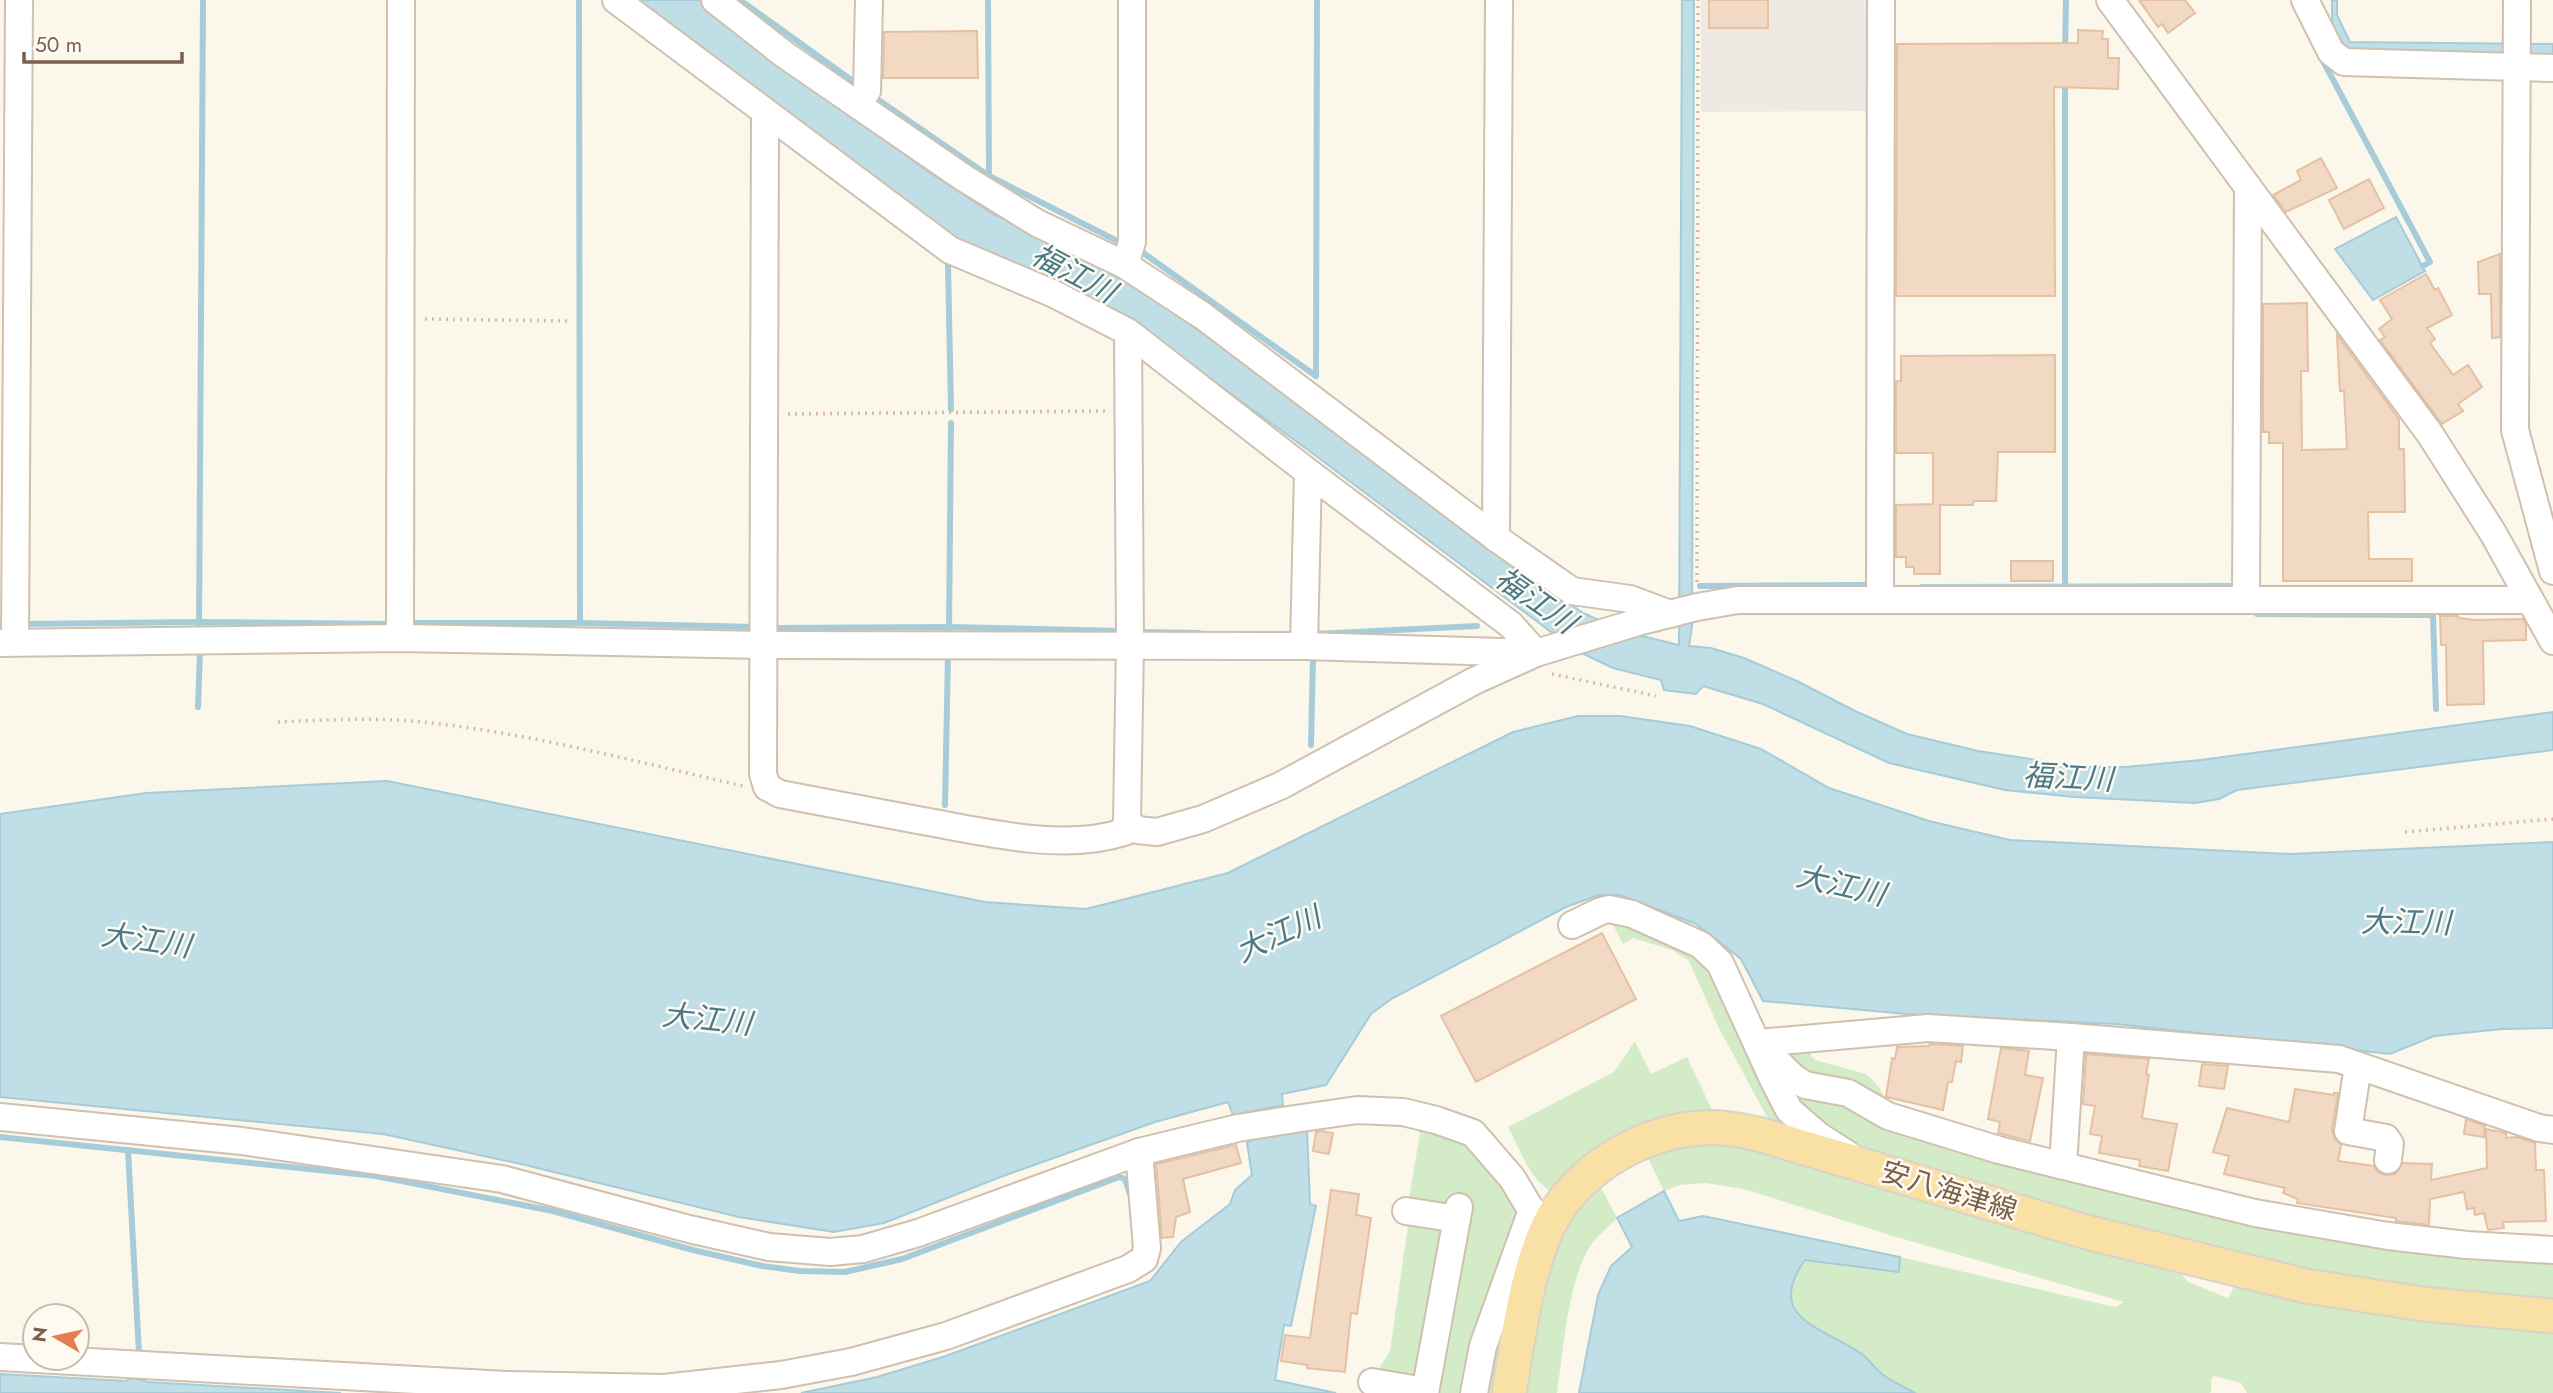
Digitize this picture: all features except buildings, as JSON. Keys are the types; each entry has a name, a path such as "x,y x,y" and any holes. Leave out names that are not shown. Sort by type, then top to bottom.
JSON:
{"main road":[{"name":"安八海津線","path":"1509,1393 1538,1221 1561,1205 1581,1181 1625,1150 1673,1132 1700,1127 1728,1128 1758,1134 2090,1233 2306,1286 2423,1304 2553,1316"}],"street":[{"path":"19,0 8,643 400,638 765,645 1130,645 1304,638 1545,651"},
{"path":"400,638 401,0"},
{"path":"616,0 950,250 1054,294 1128,332 1545,651"},
{"path":"715,0 785,55 964,178 1037,223 1125,265 1203,316 1496,538 1572,592 1630,599 1681,611"},
{"path":"859,104 867,91 869,0"},
{"path":"1125,265 1132,242 1132,0"},
{"path":"1496,538 1499,0"},
{"path":"1880,600 1881,0"},
{"path":"2110,0 2430,434 2493,533 2553,641"},
{"path":"2305,0 2331,52 2344,62 2516,55 2553,68"},
{"path":"2517,0 2515,430 2553,571"},
{"path":"765,112 763,775 767,787 780,794 979,832 1043,839 1103,839 1124,832 1128,821 1130,645 1128,332"},
{"path":"2246,600 2248,187"},
{"path":"1304,638 1308,472"},
{"path":"1128,821 1137,830 1157,832 1203,819 1280,786 1474,681 1545,651 1638,622 1738,600 2528,600"},
{"path":"1572,925 1609,909 1632,914 1701,945 1720,963 1789,1110 1819,1136 1866,1166"},
{"path":"1758,1043 1928,1028 2339,1059 2539,1128 2553,1130"},
{"path":"2063,1166 2071,1037"},
{"path":"1758,1043 1805,1085 1848,1093 1888,1116 1999,1150 2255,1213 2388,1236 2467,1245 2553,1250"},
{"path":"2358,1066 2348,1131 2386,1138 2390,1144 2388,1160"},
{"path":"0,1117 242,1141 502,1179 689,1229 769,1247 830,1252 863,1249 918,1233 1139,1152 1238,1129 1296,1119 1357,1110 1403,1112 1473,1133 1512,1178 1538,1221 1483,1346 1474,1393"},
{"path":"0,1357 506,1385 664,1388 781,1375 851,1362 946,1336 1128,1269 1144,1259 1147,1248 1139,1152"},
{"path":"1372,1382 1425,1392 1458,1213 1406,1212"},
{"path":"2467,1245 2553,1233"}],"path":[{"path":"1681,611 1698,0"},
{"path":"401,318 569,321"},
{"path":"765,415 1128,410"},
{"path":"1545,651 1542,673 1656,696"},
{"path":"278,722 420,721 513,735 746,786 765,781"},
{"path":"2405,832 2553,819"}],"shaded area":[{"path":"1701,0 1872,0 1872,111 1701,112"}],"green space":[{"path":"1620,919 1703,957 1804,1135 1769,1121 1718,1026 1689,961 1672,950 1633,938 1623,944 1612,923"},
{"path":"1635,1041 1651,1074 1687,1057 1712,1110 1710,1116 1555,1193 1539,1182 1533,1174 1508,1127 1614,1072"},
{"path":"1836,1044 1811,1052 1811,1056 1815,1060 1866,1074 1878,1086 1886,1100 1909,1114 1809,1079 1787,1061 1794,1050 1814,1045"},
{"path":"1782,1071 1999,1155 2553,1256 2553,1306 2303,1274 1869,1156 1800,1107"},
{"path":"1377,1119 1470,1140 1503,1182 1513,1203 1516,1217 1467,1393 1434,1393 1471,1202 1458,1200 1449,1211 1408,1205 1420,1133 1415,1129"},
{"path":"1719,1139 2174,1265 2188,1282 2228,1298 2237,1282 2553,1326 2553,1393 2247,1393 2241,1383 2214,1376 2209,1393 1915,1393 1881,1374 1864,1355 1800,1319 1791,1297 1793,1278 1805,1260 1899,1272 1900,1257 2115,1307 2124,1302 1896,1237 1744,1189 1706,1183 1680,1185 1664,1191 1645,1152"},
{"path":"1598,1182 1617,1218 1591,1245 1577,1276 1568,1316 1557,1393 1519,1393 1552,1244"},
{"path":"1409,1218 1446,1222 1416,1380 1376,1374 1390,1351"},
{"path":"1524,1253 1495,1393 1480,1393"}],"water":[{"name":"福江川","path":"636,0 702,0 765,54 926,170 993,214 1123,277 1297,400 1583,613 1625,632 1679,645 1682,0 1694,0 1692,627 1689,646 1711,648 1744,658 1907,734 1978,751 2083,767 2125,767 2201,760 2553,712 2553,750 2237,790 2219,799 2195,803 2075,797 2005,790 1889,763 1763,704 1703,686 1696,694 1664,690 1661,680 1613,668 1575,650 1119,312 961,244"},
{"path":"2332,0 2337,0 2337,15 2350,42 2553,44 2553,55 2348,53 2335,36"},
{"path":"2396,217 2425,271 2373,300 2335,249"},
{"name":"大江川","path":"1578,716 1620,716 1690,726 1761,749 1829,788 1929,821 2010,840 2290,854 2553,842 2553,1028 2502,1029 2434,1036 2390,1054 2116,1024 1918,1015 1763,1001 1741,959 1696,924 1620,895 1599,895 1566,907 1393,998 1371,1014 1326,1085 1282,1094 1283,1105 1233,1115 1228,1102 1155,1122 1003,1176 884,1223 834,1232 739,1217 383,1134 0,1097 0,814 146,793 387,781 985,902 1086,909 1228,873 1513,732"},
{"path":"1307,1129 1310,1204 1316,1206 1291,1326 1284,1325 1275,1380 1336,1393 801,1393 877,1377 943,1357 1150,1281 1181,1242 1230,1204 1235,1190 1252,1175 1247,1143 1251,1140 1250,1133"},
{"path":"1664,1191 1679,1221 1703,1216 1900,1257 1899,1272 1805,1260 1794,1280 1791,1296 1795,1309 1804,1320 1863,1355 1879,1372 1915,1393 1579,1393 1598,1295 1611,1266 1632,1247 1617,1218"},
{"path":"136,1371 138,1379 148,1382 341,1393 0,1393 0,1374 126,1381"}],"waterway":[{"path":"199,632 203,0"},
{"path":"579,0 580,623"},
{"path":"740,0 861,87"},
{"path":"988,0 989,176"},
{"path":"1316,376 1317,0"},
{"path":"2065,51 2066,0"},
{"path":"2321,57 2430,262 2423,266"},
{"path":"2065,79 2065,586"},
{"path":"880,101 989,176 1125,245"},
{"path":"1142,252 1316,376"},
{"path":"948,264 951,409"},
{"path":"949,631 951,423"},
{"path":"1700,586 1870,585"},
{"path":"1922,587 2232,586"},
{"path":"2257,614 2433,615 2436,709"},
{"path":"412,623 756,627"},
{"path":"26,624 387,624"},
{"path":"1315,634 1477,626"},
{"path":"774,628 949,627 1120,631"},
{"path":"1141,632 1199,633"},
{"path":"198,707 200,651"},
{"path":"945,805 948,655"},
{"path":"1311,745 1313,656"},
{"path":"0,1137 376,1176 553,1211 693,1250 762,1266 800,1271 845,1272 902,1259 1119,1177 1125,1179 1130,1194"},
{"path":"128,1150 139,1353"}]}
